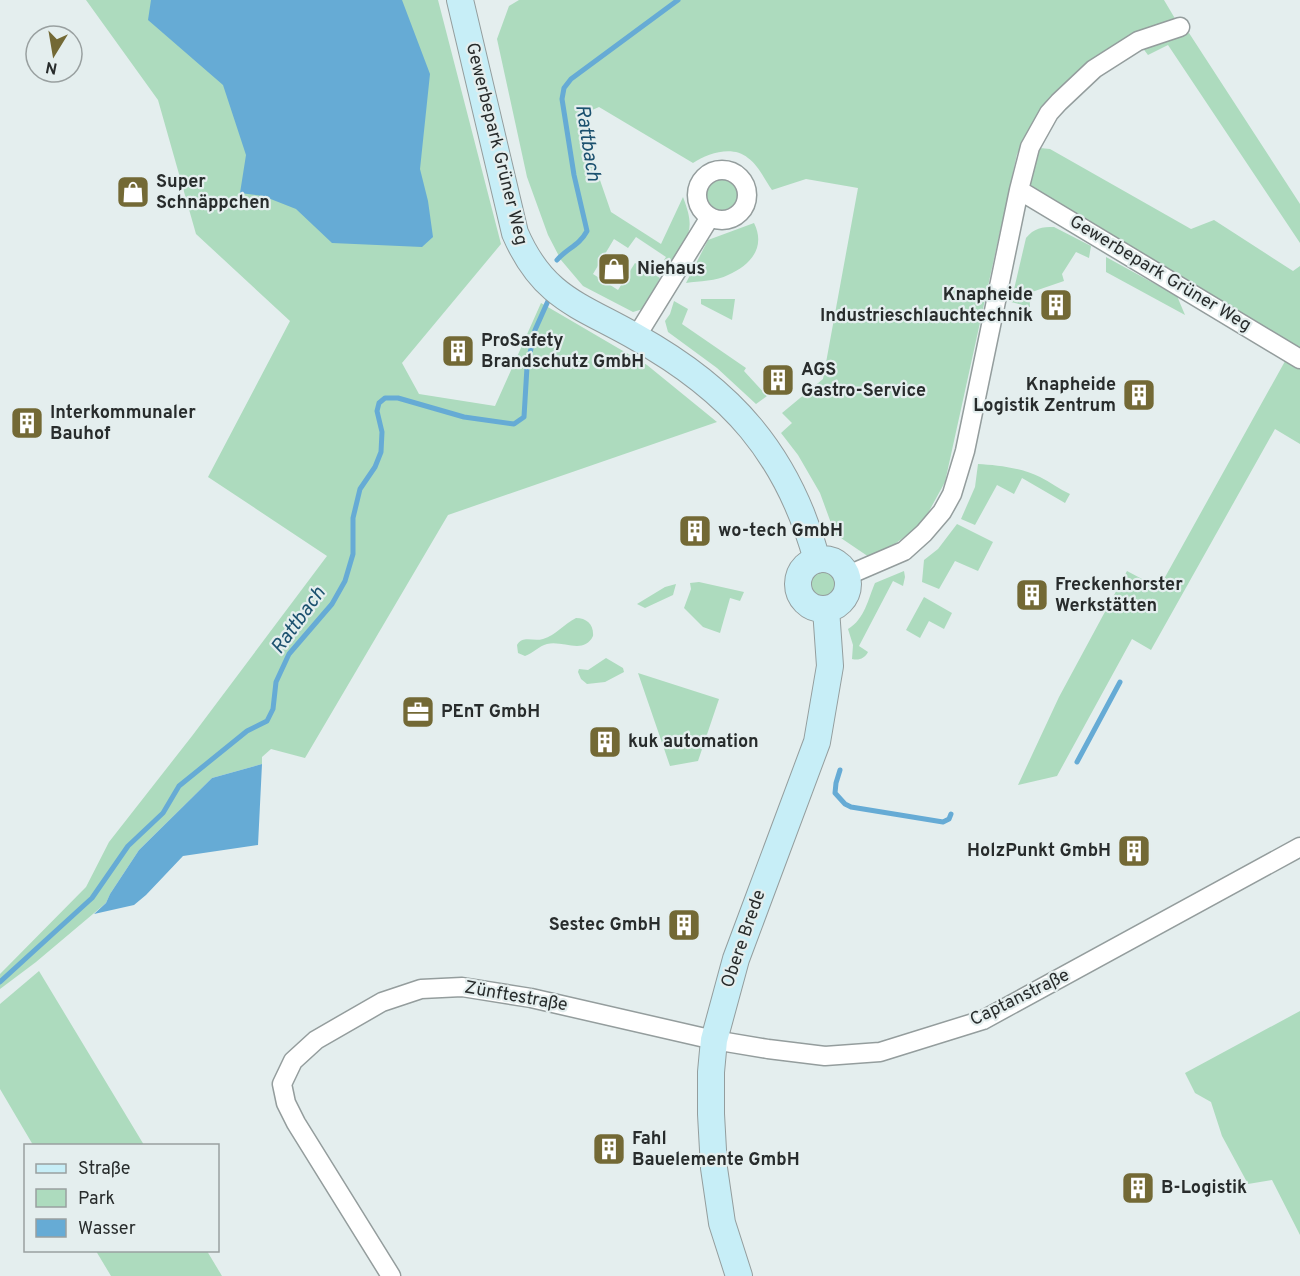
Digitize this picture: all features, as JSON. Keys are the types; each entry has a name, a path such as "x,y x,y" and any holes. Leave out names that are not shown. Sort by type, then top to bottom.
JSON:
{"street":[{"name":"Gewerbepark Grüner Weg","path":"460,0 515,233 523,253 551,288 574,305 636,337 682,365 746,421 783,474 806,523 817,560"},
{"path":"846,576 904,551 942,512 952,494 965,451 1030,147 1050,113 1067,93 1094,69 1138,41 1180,27"},
{"name":"Gewerbepark Grüner Weg","path":"1019,190 1300,359"},
{"path":"636,337 710,217"},
{"path":"817,560 838,564 846,576 847,590 844,597 833,607 826,609 810,605 804,600 798,587 803,569 817,560"},
{"name":"Obere Brede","path":"739,1276 722,1223 714,1168 711,1104 714,1040 739,949 817,742 830,666 826,609"},
{"name":"Captanstraße","path":"714,1040 825,1056 880,1052 983,1020 1300,847"},
{"name":"Zünftestraße","path":"391,1276 286,1103 282,1084 293,1061 316,1040 382,1002 421,989 462,987 531,998 714,1040"}],"green space":[{"path":"86,0 438,0 501,244 402,363 419,394 495,406 541,303 647,365 717,422 448,515 305,758 271,749 262,757 262,764 212,778 139,850 106,903 0,989 0,974 86,887 109,842 327,556 208,477 290,321 196,234 158,100"},
{"path":"519,0 1164,0 1180,27 1144,40 1189,33 1300,204 1300,243 1168,45 1148,55 1138,42 1094,60 1045,103 1017,154 945,482 922,524 892,546 869,557 835,534 820,493 798,455 781,433 792,423 782,413 823,379 858,188 806,179 772,190 755,165 742,154 720,152 693,163 599,107 583,117 582,128 611,212 661,244 683,197 690,225 686,239 670,263 664,260 666,257 636,237 628,248 614,239 593,274 618,290 635,263 660,278 643,309 633,312 583,286 561,260 548,235 527,177 497,39 509,6"},
{"path":"1030,147 1050,149 1191,229 1214,220 1293,271 1300,266 1300,444 1275,429 1151,650 1132,639 1057,776 1018,785 1059,697 1127,571 1159,588 1294,345 1019,190"},
{"path":"722,178 733,183 738,194 733,205 722,210 711,205 706,194 711,183"},
{"path":"754,223 758,240 757,247 743,266 724,277 686,283 708,240"},
{"path":"1054,227 1091,246 1089,258 1076,252 1062,274 1064,281 1029,293 1030,307 1011,302 1026,238 1038,229"},
{"path":"1106,257 1177,296 1185,315 1106,272"},
{"path":"701,299 735,299 732,320 701,304"},
{"path":"674,301 688,309 682,324 746,368 744,371 767,396 756,404 717,368 668,332 665,321"},
{"path":"978,464 1025,471 1070,494 1065,503 1022,478 1014,494 997,485 975,525 961,519 975,487"},
{"path":"957,524 993,542 978,571 955,561 939,589 922,582 924,560 938,549"},
{"path":"823,569 833,574 838,584 833,594 823,599 813,594 808,584 813,574"},
{"path":"904,571 903,586 893,581 859,646 868,652 861,659 852,659 853,645 848,629 862,614 875,583"},
{"path":"699,582 744,592 740,601 730,598 720,633 703,627 684,608 691,589 690,583"},
{"path":"676,584 673,595 645,608 637,604 665,587"},
{"path":"924,597 952,613 944,629 929,621 920,638 906,630"},
{"path":"576,618 591,625 593,636 589,642 579,646 553,643 541,646 525,656 518,653 517,645 522,640 539,640 548,637"},
{"path":"606,658 623,668 624,672 605,682 587,684 581,679 579,669 588,670"},
{"path":"638,673 719,699 698,761 670,766"},
{"path":"39,971 143,1144 32,1144 0,1089 0,1004"},
{"path":"1300,1011 1300,1235 1272,1180 1248,1184 1222,1136 1211,1102 1195,1093 1185,1073"},
{"path":"97,1252 208,1252 222,1276 111,1276"}],"water":[{"path":"151,0 402,0 430,74 420,169 428,201 433,237 422,247 332,243 296,209 263,196 240,193 246,155 223,85 148,20"},
{"path":"262,764 258,845 183,856 134,905 94,914 106,903 139,850 212,778"}],"waterway":[{"name":"Rattbach","path":"557,260 587,231 574,175 562,99 564,88 571,79 678,0"},
{"name":"Rattbach","path":"0,982 92,898 128,846 163,813 179,786 247,731 267,721 273,709 276,682 289,654 332,604 345,581 353,554 353,518 360,489 375,467 381,452 382,432 377,411 379,403 385,398 398,398 464,417 514,424 524,417 527,367 535,330 548,301"},
{"path":"1077,762 1120,682"},
{"path":"840,770 835,793 851,807 943,822 949,819 951,814"}],"place":[{"name":"Super Schnäppchen","path":"133,192"},
{"name":"Niehaus","path":"614,269"},
{"name":"Knapheide Industrieschlauchtechnik","path":"1056,305"},
{"name":"ProSafety Brandschutz GmbH","path":"458,351"},
{"name":"AGS Gastro-Service","path":"778,380"},
{"name":"Knapheide Logistik Zentrum","path":"1139,395"},
{"name":"Interkommunaler Bauhof","path":"27,423"},
{"name":"wo-tech GmbH","path":"695,531"},
{"name":"Freckenhorster Werkstätten","path":"1032,595"},
{"name":"PEnT GmbH","path":"418,712"},
{"name":"kuk automation","path":"605,742"},
{"name":"HolzPunkt GmbH","path":"1134,851"},
{"name":"Sestec GmbH","path":"684,925"},
{"name":"Fahl Bauelemente GmbH","path":"609,1149"},
{"name":"B-Logistik","path":"1138,1188"}]}
